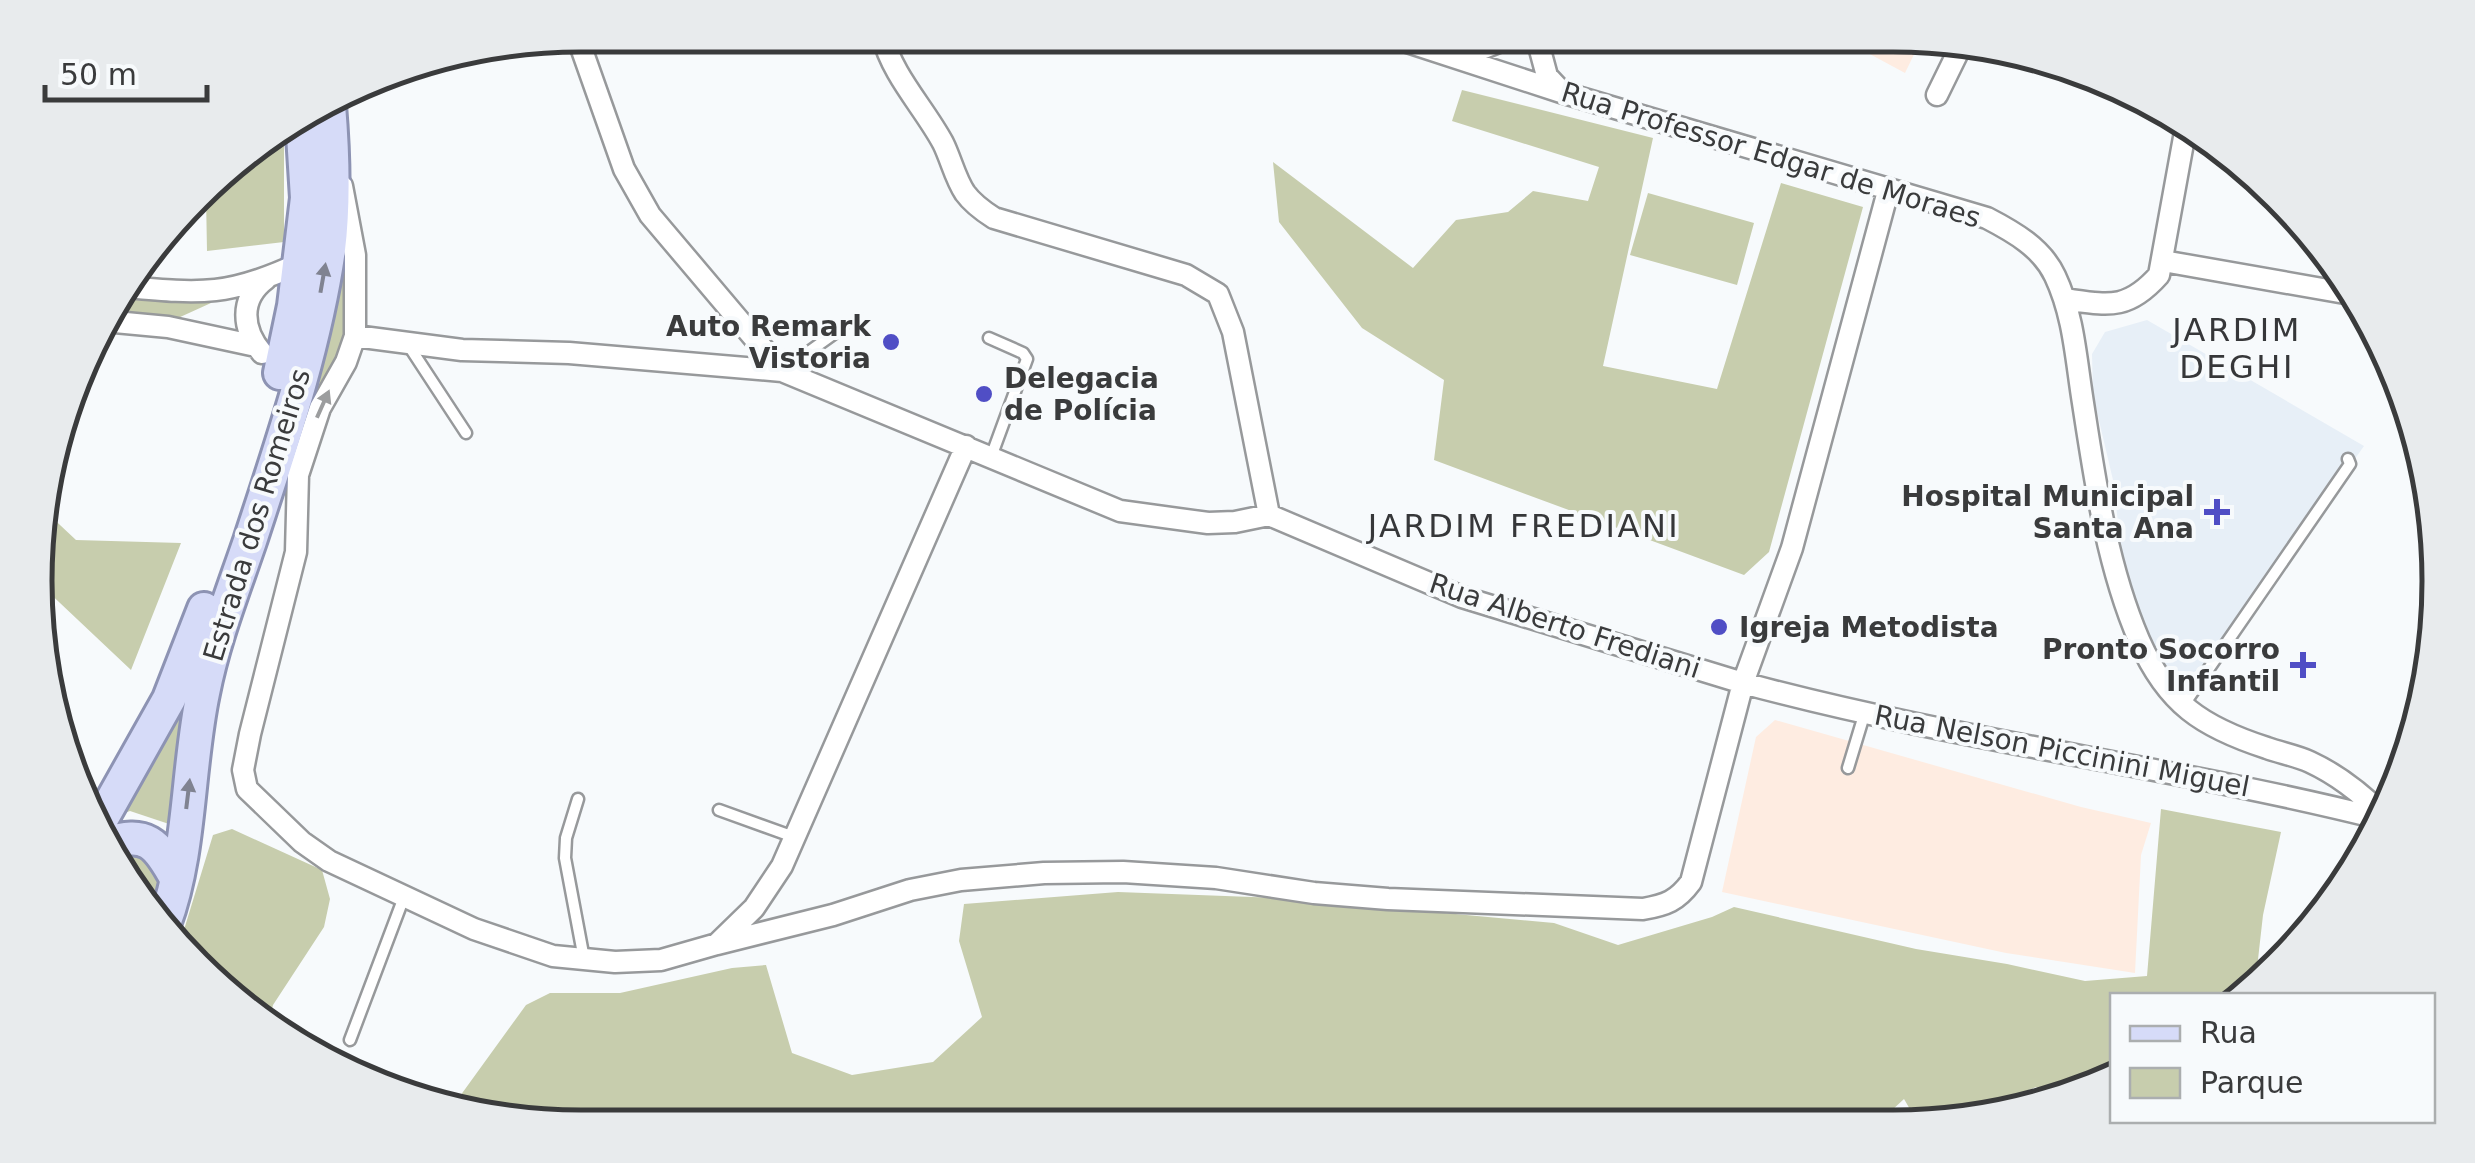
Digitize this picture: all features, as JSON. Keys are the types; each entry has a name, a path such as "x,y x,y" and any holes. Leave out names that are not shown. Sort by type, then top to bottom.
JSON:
{"main road":[{"name":"Estrada dos Romeiros","path":"168,911 176,878 202,694 265,496 318,306 329,248 333,162 330,116"},
{"name":"Estrada dos Romeiros","path":"106,812 169,699 192,647 280,374 307,198 303,132"},
{"path":"120,841 137,837 147,840 166,859 176,878"}],"street":[{"path":"583,52 624,169 650,215 782,372"},
{"path":"354,336 462,350 569,353 782,372 1120,510 1208,522 1235,522 1269,515 1232,332 1218,294 1186,276 994,218 977,208 964,191 942,141 911,98 887,52"},
{"name":"Rua Professor Edgar de Moraes","path":"1440,52 1564,93 1987,218 2013,231 2039,253 2054,274 2071,320 2089,442 2118,581 2156,676 2183,707 2223,732 2330,772 2372,807"},
{"path":"1541,52 1547,76 1564,93"},
{"path":"1937,95 1956,56"},
{"path":"2064,299 2111,304 2129,301 2159,275 2184,140"},
{"path":"333,162 352,224 356,274 354,336 346,362 320,408 298,474 294,564 250,734 243,770 248,790 302,842 329,861 474,929 553,956 614,962 661,960 834,915 910,890 960,880 1044,873 1123,872 1216,878 1388,899 1643,908 1666,905 1678,898 1692,882 1743,682 1792,548 1888,190"},
{"path":"2163,261 2335,291"},
{"path":"142,288 212,293 268,278 300,263"},
{"path":"268,278 256,287 245,316 256,346 280,374"},
{"path":"121,322 168,327 256,346"},
{"path":"717,944 754,908 782,866 966,446"},
{"path":"265,496 298,474"},
{"name":"Rua Alberto Frediani","path":"1269,515 1462,597 1743,682"},
{"name":"Rua Nelson Piccinini Miguel","path":"1743,682 1865,712 2369,814"}],"lane":[{"path":"782,372 842,328"},
{"path":"990,338 1024,353 1027,359 991,457"},
{"path":"407,342 466,433"},
{"path":"2183,707 2350,464 2348,459"},
{"path":"1848,768 1865,712"},
{"path":"578,799 566,838 566,858 584,959"},
{"path":"718,810 794,837"},
{"path":"350,1040 404,896"}],"shaded area":[{"path":"1866,52 1915,53 1905,73"},
{"name":"Hospital Municipal Santa Ana","path":"2147,320 2364,446 2181,705 2125,582 2113,480 2093,395 2092,354 2105,332"},
{"path":"1775,720 2081,807 2151,823 2141,855 2135,973 2006,953 1722,892 1756,737"}],"green space":[{"path":"1462,90 1653,138 1603,366 1717,389 1781,183 1863,207 1769,552 1744,575 1434,460 1444,380 1362,328 1279,222 1273,162 1413,268 1456,220 1508,212 1533,191 1588,201 1599,167 1452,121"},
{"path":"284,145 284,242 207,251 206,208"},
{"path":"1648,193 1754,223 1737,285 1630,255"},
{"path":"341,224 352,262 343,346 306,424"},
{"path":"139,293 211,303 178,318 126,313"},
{"path":"56,521 76,540 181,543 131,670 53,596"},
{"path":"183,713 175,826 130,811 122,814 134,788"},
{"path":"2161,809 2281,832 2263,915 2257,965 2242,979 2225,993 2110,993 2110,1064 2040,1089 1963,1106 1910,1110 1904,1099 1892,1110 582,1110 512,1106 460,1096 526,1005 550,993 620,993 732,968 766,965 792,1053 852,1075 933,1062 982,1017 959,941 964,904 1118,892 1281,898 1554,923 1618,945 1734,907 1916,949 2085,981 2147,976"},
{"path":"232,829 322,870 330,899 324,927 272,1010 207,956 184,930 213,835"},
{"path":"131,842 165,881 161,902 142,875 123,846"}],"place":[{"name":"Auto Remark Vistoria","path":"891,342"},
{"name":"Delegacia de Polícia","path":"984,394"},
{"name":"Hospital Municipal Santa Ana","path":"2217,512"},
{"name":"Igreja Metodista","path":"1719,627"},
{"name":"Pronto Socorro Infantil","path":"2303,665"}],"district":[{"name":"JARDIM DEGHI","path":"2237,348"},
{"name":"JARDIM FREDIANI","path":"1524,526"}]}
